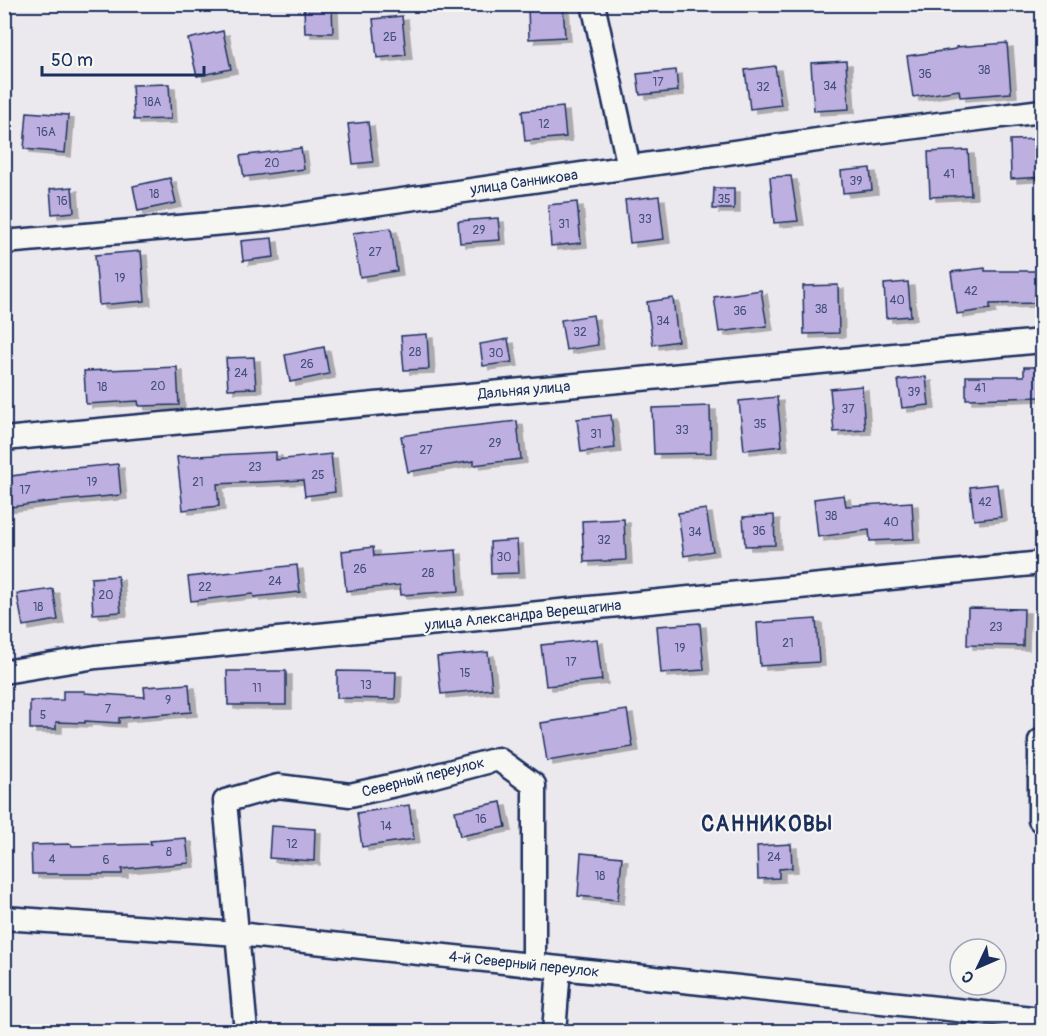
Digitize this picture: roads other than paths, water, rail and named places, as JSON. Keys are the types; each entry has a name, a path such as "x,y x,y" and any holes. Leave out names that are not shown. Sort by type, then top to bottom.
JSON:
{"street":[{"path":"593,4 629,167"},
{"name":"улица Санникова","path":"4,242 270,219 852,135 1042,111"},
{"name":"Дальняя улица","path":"4,439 1042,341"},
{"name":"улица Александра Верещагина","path":"4,672 96,657 1042,563"},
{"path":"1040,820 1040,741 1042,741"},
{"name":"Северный переулок","path":"238,934 225,801 278,786 350,795 498,759 534,785 534,964"},
{"name":"4-й Северный переулок","path":"4,918 238,934 1042,1020"},
{"path":"238,934 246,1032"},
{"path":"554,1032 559,968"}],"district":[{"name":"САННИКОВЫ","path":"767,824"}]}
